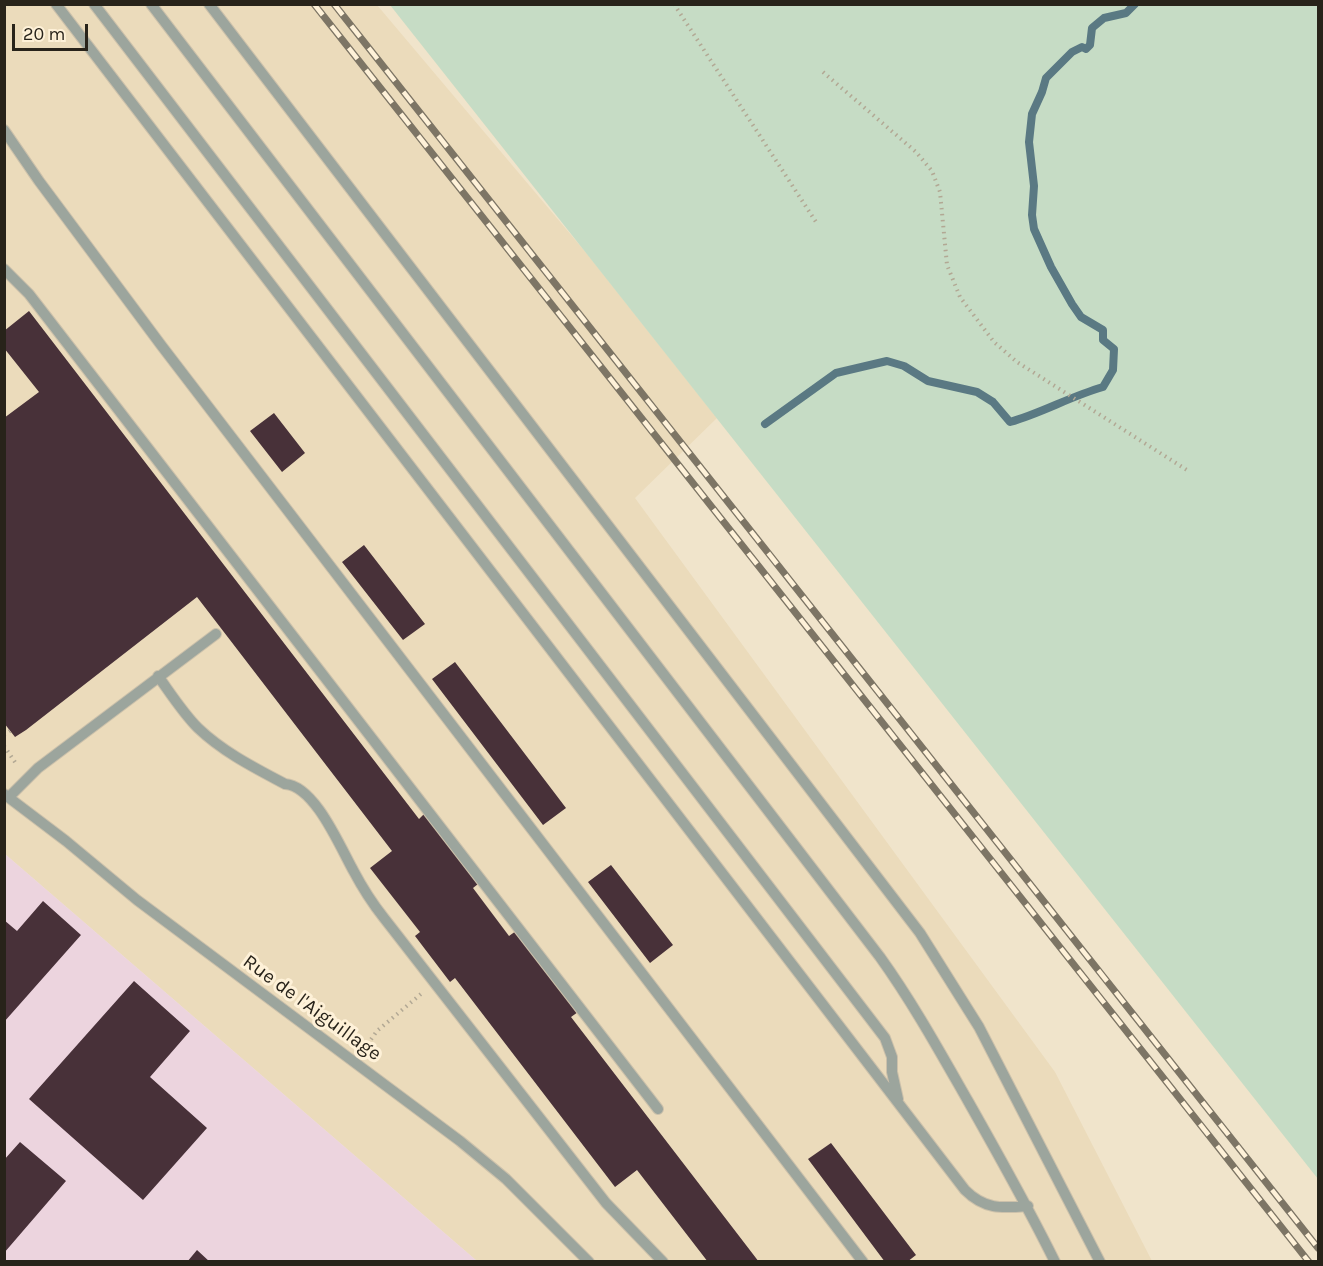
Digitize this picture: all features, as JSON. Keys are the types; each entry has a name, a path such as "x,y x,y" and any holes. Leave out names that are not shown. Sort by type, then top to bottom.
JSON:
{"lane":[{"path":"56,4 899,1104 972,1196 992,1207 1028,1206"},
{"path":"94,4 885,1038 892,1057 892,1071 899,1104"},
{"path":"151,4 880,957 902,988 935,1043 1028,1206 1055,1262"},
{"path":"209,4 920,933 979,1027 1100,1262"},
{"path":"4,130 83,242 161,345 863,1262"},
{"path":"4,269 29,294 658,1109"},
{"path":"7,795 38,768 216,634"},
{"path":"158,676 189,719 200,730 238,758 285,784 294,784 308,797 331,827 359,881 384,918 606,1203 663,1262"},
{"name":"Rue de l'Aiguillage","path":"7,795 145,906 460,1141 506,1179 589,1262"}],"path":[{"path":"674,4 816,222"},
{"path":"824,72 916,152 933,171 940,192 946,265 960,297 994,342 1017,362 1190,472"},
{"path":"4,735 10,731"},
{"path":"377,1031 412,1004 424,991"}],"shaded area":[{"path":"5,5 377,5 588,255 717,418 635,498 1055,1072 1152,1261 477,1261 5,854"},
{"path":"5,854 477,1261 5,1261"}],"green space":[{"path":"390,5 1318,5 1318,1179"}],"building":[{"path":"29,311 419,819 424,814 478,884 473,888 509,936 516,931 578,1012 571,1017 759,1262 708,1262 637,1170 615,1187 455,978 450,982 415,936 420,932 370,868 392,851 197,597 26,730 15,737 4,723 4,418 39,392 4,348 4,331"},
{"path":"274,413 305,453 282,472 250,431"},
{"path":"364,545 425,624 403,640 342,562"},
{"path":"455,662 566,808 543,825 432,679"},
{"path":"611,865 673,945 650,963 588,882"},
{"path":"43,901 81,935 4,1022 4,920 17,931"},
{"path":"134,981 190,1031 150,1077 207,1128 143,1200 29,1099"},
{"path":"20,1142 66,1181 4,1253 4,1160"},
{"path":"831,1143 916,1255 907,1262 885,1262 808,1159"},
{"path":"197,1250 210,1262 187,1262"}],"waterway":[{"path":"765,424 836,373 887,361 904,366 928,381 977,392 993,402 1010,422 1103,387 1113,370 1114,349 1103,340 1103,330 1081,317 1072,304 1051,267 1034,229 1032,215 1034,186 1029,142 1032,114 1046,78 1072,52 1082,47 1086,49 1090,45 1092,28 1104,18 1126,13 1135,4"}],"railway":[{"path":"314,4 1309,1262"},
{"path":"334,4 1318,1248"}]}
